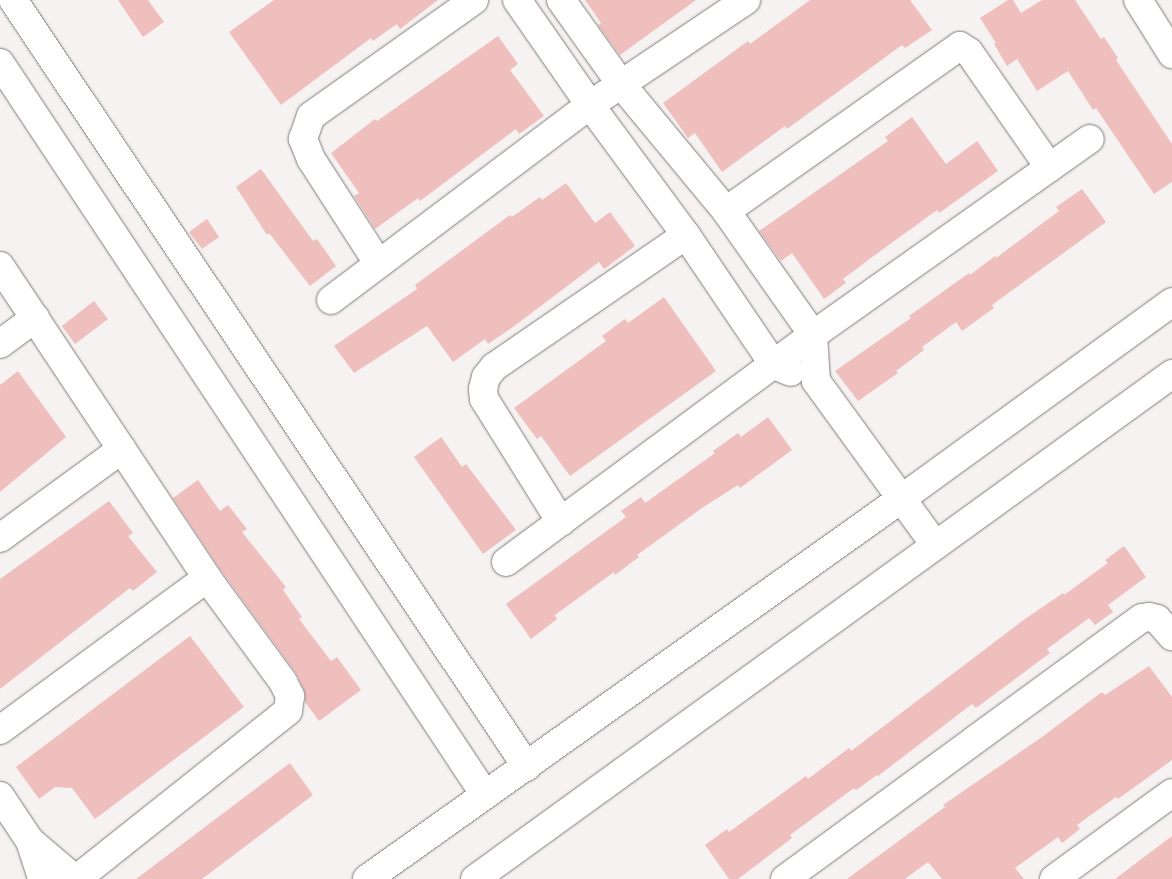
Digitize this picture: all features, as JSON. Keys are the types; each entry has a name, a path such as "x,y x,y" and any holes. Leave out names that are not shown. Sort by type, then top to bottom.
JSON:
{"street":[{"path":"13,0 527,767"},
{"path":"378,263 311,159 303,139 311,116 474,0"},
{"path":"517,0 590,105 686,234 774,365 816,381"},
{"path":"561,0 622,84 726,210 813,335 816,381 935,545"},
{"path":"331,300 590,105 746,0"},
{"path":"1138,0 1172,54"},
{"path":"726,210 960,46 969,52 1050,168"},
{"path":"0,63 484,795"},
{"path":"506,562 813,335 1090,139"},
{"path":"561,522 484,399 483,389 486,376 494,367 686,234"},
{"path":"0,266 207,578 283,682 290,696 288,711 76,879 30,841"},
{"path":"367,879 902,499 1172,302"},
{"path":"0,344 35,318"},
{"path":"475,879 1172,374"},
{"path":"0,538 122,450"},
{"path":"0,730 207,578"},
{"path":"785,879 1142,618 1157,619 1172,636"},
{"path":"1054,879 1172,793"},
{"path":"0,796 30,841 42,879"}],"building":[{"path":"118,0 148,0 164,22 143,37"},
{"path":"274,0 438,0 400,29 397,24 373,41 371,38 281,105 229,32"},
{"path":"585,0 696,0 620,55 598,25 601,23"},
{"path":"810,0 910,0 932,30 905,48 902,45 787,129 785,126 722,172 695,133 688,138 663,103 748,41 750,44"},
{"path":"1008,0 1013,0 1021,13 1042,0 1075,0 1101,39 1104,37 1118,58 1116,60 1172,144 1172,182 1154,194 1096,108 1093,110 1068,71 1037,91 1017,59 1007,66 994,44 996,43 980,18"},
{"path":"498,36 518,64 510,70 544,116 519,134 516,129 420,201 418,198 375,229 354,196 359,193 331,153 375,119 377,121"},
{"path":"912,117 946,164 977,141 998,171 939,213 937,210 875,255 843,279 846,283 824,299 792,253 781,261 759,231 888,141 885,137"},
{"path":"261,169 313,241 317,239 336,266 310,286 269,233 267,235 236,187"},
{"path":"566,183 595,223 610,212 635,246 604,269 599,262 513,327 488,344 485,339 453,362 427,326 354,373 334,346 417,289 415,285 510,215 512,217 540,197 542,200"},
{"path":"1082,189 1106,222 992,305 994,308 962,331 956,322 922,347 924,350 896,371 898,373 858,401 835,371 911,318 909,316 969,273 970,275 995,256 996,258 1059,211 1056,207"},
{"path":"207,219 219,237 202,249 189,232"},
{"path":"664,297 716,371 570,476 541,436 537,439 514,408 606,341 602,336 625,319 628,323"},
{"path":"94,301 108,319 75,344 62,326"},
{"path":"18,371 66,437 0,492 0,385"},
{"path":"768,417 792,450 740,488 738,485 702,508 637,555 639,557 615,575 614,572 555,615 557,619 531,639 506,604 626,517 621,511 641,497 645,503 715,453 713,451 738,433 741,437"},
{"path":"441,437 462,467 466,464 516,530 483,554 414,457"},
{"path":"198,480 220,511 228,505 247,529 242,532 286,587 283,590 302,617 299,619 331,661 337,657 361,690 319,721 305,702 304,690 296,673 220,569 173,498"},
{"path":"109,501 133,533 128,536 157,572 133,591 130,588 0,689 0,579"},
{"path":"1124,546 1146,577 1108,605 1113,612 1095,625 1089,618 1047,649 1050,653 976,708 972,704 878,776 856,790 854,788 790,835 792,838 738,879 729,879 705,845 727,829 729,832 806,776 808,779 849,748 851,751 1025,619 1063,593 1064,595 1108,563 1105,560"},
{"path":"190,636 244,707 95,819 72,788 55,787 39,799 16,767"},
{"path":"1149,666 1172,697 1172,760 1118,799 1116,797 1077,825 1080,829 1062,843 1058,837 1015,868 1024,879 942,879 928,862 905,879 847,879 945,807 943,805 1042,737 1102,692 1105,695"},
{"path":"290,763 313,795 202,879 136,879"},
{"path":"1172,836 1172,879 1115,879"}]}
